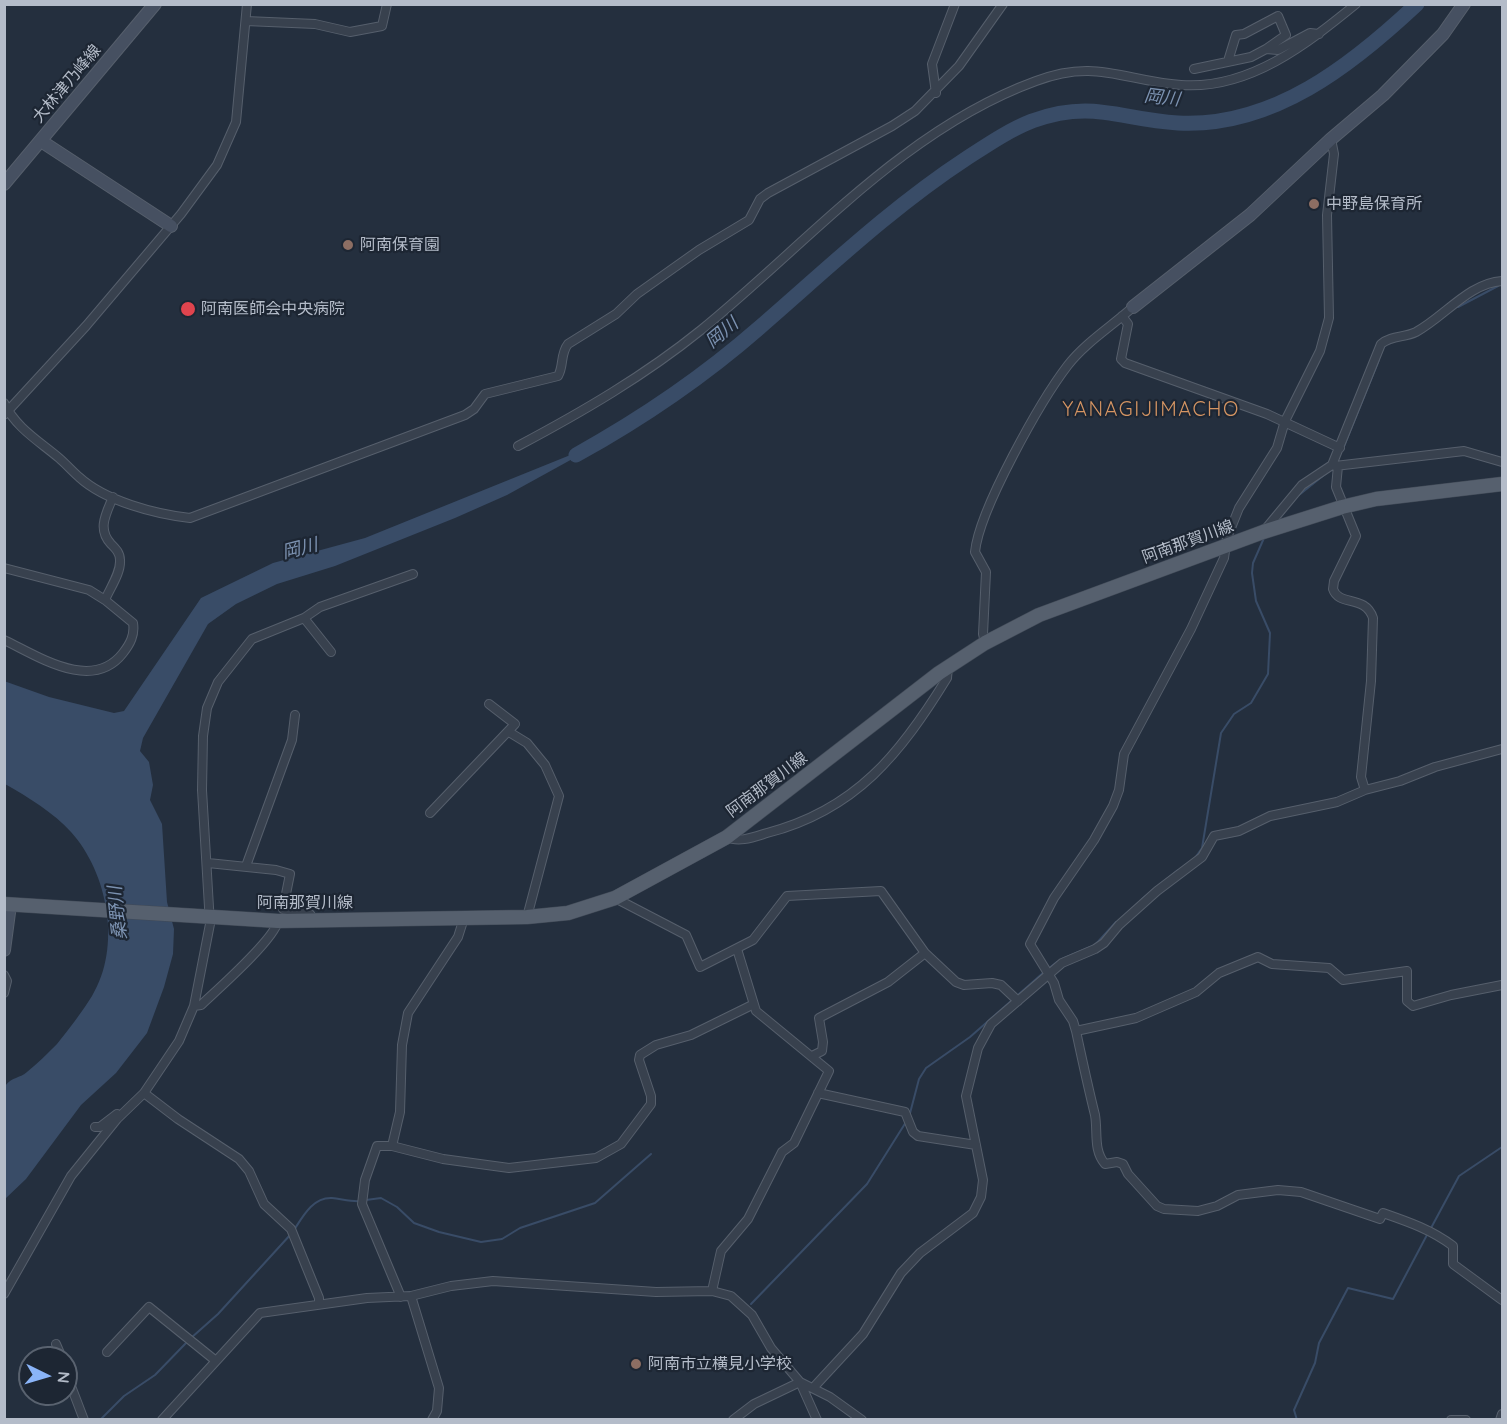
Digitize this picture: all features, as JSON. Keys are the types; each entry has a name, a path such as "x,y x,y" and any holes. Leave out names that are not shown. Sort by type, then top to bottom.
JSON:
{"main road":[{"name":"阿南那賀川線","path":"12,905 195,918 278,921 527,917 568,913 615,898 727,837 949,667 986,643 1039,615 1263,532 1342,507 1376,499 1503,484"}],"street":[{"name":"大林津乃峰線","path":"4,184 155,4"},
{"path":"247,4 236,122 217,165 171,226 86,326 6,410 23,429 59,458 80,479 114,497 148,511 195,517 465,415 474,409 485,394 553,379 561,370 562,354 568,344 616,314 637,294 699,249 749,220 760,199 768,193 892,126 936,93 983,35 1003,4"},
{"path":"246,21 315,24 339,31 358,32 382,26 387,4"},
{"path":"936,93 932,64 955,4"},
{"path":"518,446 579,413 668,356 927,138 1009,92 1056,74 1099,70 1183,86 1210,84 1261,70 1319,34 1356,4"},
{"path":"986,643 983,634 986,572 975,552 992,499 1050,392 1069,364 1133,307 1250,216 1331,139 1383,95 1423,56 1464,4"},
{"path":"1194,69 1251,57 1266,49 1286,35 1278,16 1244,34 1236,35 1228,61"},
{"path":"1266,49 1278,50 1303,36 1319,34"},
{"path":"1331,139 1334,154 1327,215 1328,331 1302,391 1285,421 1277,448 1239,508 1224,558 1191,629 1124,754 1119,790 1113,806 1094,840 1060,889 1030,944 1054,983 1059,1000 1073,1021 1095,1117 1096,1139 1101,1159 1106,1164 1117,1162 1123,1164 1128,1174 1157,1206 1164,1209 1198,1211 1217,1206 1231,1197 1278,1190 1301,1192 1380,1219 1383,1214 1427,1229 1453,1246 1453,1264 1503,1300"},
{"path":"41,141 171,226"},
{"path":"1365,790 1361,777 1371,681 1373,618 1370,609 1364,604 1340,597 1333,589 1334,581 1356,536 1356,530 1342,507 1336,487 1335,466 1381,344 1389,338 1418,331 1447,308 1485,286 1503,281"},
{"path":"1122,316 1128,324 1121,359 1125,363 1285,421 1340,448"},
{"path":"1263,532 1302,485 1335,466 1464,451 1503,462"},
{"path":"105,600 120,562 119,554 106,539 103,530 105,515 114,497"},
{"path":"4,568 89,590 129,618 134,628 130,643 122,654 102,668 71,670 4,640"},
{"path":"4,1294 71,1176 117,1119 144,1093 179,1041 194,1006 208,941 210,918 202,790 203,736 207,708 218,681 252,639 304,618 320,607 413,574"},
{"path":"304,618 331,652"},
{"path":"727,837 733,840 777,831 847,799 883,767 910,735 947,678 949,667"},
{"path":"430,813 515,724 489,704"},
{"path":"246,866 292,740 295,715"},
{"path":"509,732 526,743 545,765 559,796 527,917"},
{"path":"813,1388 863,1334 901,1272 920,1253 973,1213 981,1197 983,1180 966,1096 967,1084 983,1035 1015,999 1047,972 1104,943 1157,891 1202,856 1214,836 1239,831 1270,816 1337,802 1365,790 1401,781 1436,767 1503,749"},
{"path":"208,863 246,866 290,874 283,909 310,914 314,920"},
{"path":"615,898 686,935 700,967 737,949 760,933 787,896 822,896 866,890 881,891 926,953 956,982 964,985 992,983 1001,985 1015,999"},
{"path":"4,950 12,905"},
{"path":"392,1146 400,1112 402,1045 408,1013 458,937 464,918"},
{"path":"194,1006 201,1005 238,968 276,928 278,921"},
{"path":"712,1291 721,1251 748,1219 782,1152 794,1143 829,1071 756,1011 752,1005 737,949"},
{"path":"812,1056 822,1051 819,1018 888,982 926,953"},
{"path":"1076,1031 1136,1018 1196,992 1219,973 1258,957 1272,964 1329,968 1336,977 1343,980 1407,971 1407,1001 1413,1006 1451,995 1503,985"},
{"path":"4,975 7,981 4,993"},
{"path":"401,1297 362,1197 376,1146 392,1146 443,1159 509,1168 596,1158 621,1144 651,1104 651,1096 639,1060 640,1055 656,1045 692,1035 752,1005"},
{"path":"94,1127 100,1127 144,1093"},
{"path":"144,1093 178,1119 239,1159 249,1171 264,1204 285,1220 291,1229 319,1298 319,1304"},
{"path":"818,1093 905,1112 913,1132 918,1136 976,1145"},
{"path":"162,1419 260,1313 319,1304 411,1296 451,1286 493,1281 656,1292 712,1291 731,1296 752,1316 771,1348 800,1382 817,1419"},
{"path":"411,1296 439,1388 437,1411 432,1419"},
{"path":"107,1352 149,1307 216,1362"},
{"path":"800,1382 862,1419"},
{"path":"733,1419 754,1404 800,1382"},
{"path":"78,1404 84,1419"},
{"path":"1500,1419 1503,1414"},
{"path":"1451,1419 1466,1419"}],"water":[{"name":"桑野川","path":"605,441 507,495 335,566 277,584 236,604 208,624 143,738 140,751 149,762 153,785 150,800 162,824 167,902 174,929 173,954 164,987 147,1033 116,1073 81,1105 26,1179 5,1199 5,1086 27,1072 50,1051 84,1008 101,977 107,955 108,933 107,911 102,889 84,849 57,818 5,784 4,681 49,697 114,713 124,711 201,598 273,563 365,538"}],"waterway":[{"name":"岡川","path":"576,455 648,412 694,380 738,346 860,239 912,197 998,138 1032,121 1073,112 1090,111 1178,123 1213,122 1246,115 1278,104 1338,70 1366,49 1417,4"},
{"path":"1458,307 1498,286"},
{"path":"1343,449 1379,360"},
{"path":"1299,495 1334,467"},
{"path":"1195,858 1202,848 1221,733 1234,714 1251,703 1268,674 1270,633 1256,601 1252,573 1253,563 1264,538"},
{"path":"1142,899 1178,870"},
{"path":"1062,959 1095,945 1116,922"},
{"path":"1048,969 1057,962"},
{"path":"909,1117 919,1079 926,1068 970,1037 1043,973"},
{"path":"751,1304 867,1184 906,1122"},
{"path":"1431,1228 1459,1176 1502,1147"},
{"path":"366,1200 381,1198 397,1207 414,1223 439,1232 481,1242 502,1239 520,1228 595,1203 651,1154"},
{"path":"294,1230 309,1208 319,1201 332,1198 361,1201"},
{"path":"1297,1420 1294,1410 1315,1363 1319,1343 1348,1288 1393,1299 1428,1233"},
{"path":"191,1338 218,1314 291,1234"},
{"path":"100,1420 124,1396 155,1375 187,1342"}],"place":[{"name":"中野島保育所","path":"1314,204"},
{"name":"阿南保育園","path":"348,245"},
{"name":"阿南医師会中央病院","path":"188,309"},
{"name":"阿南市立横見小学校","path":"636,1364"}],"district":[{"name":"YANAGIJIMACHO","path":"1151,410"}]}
